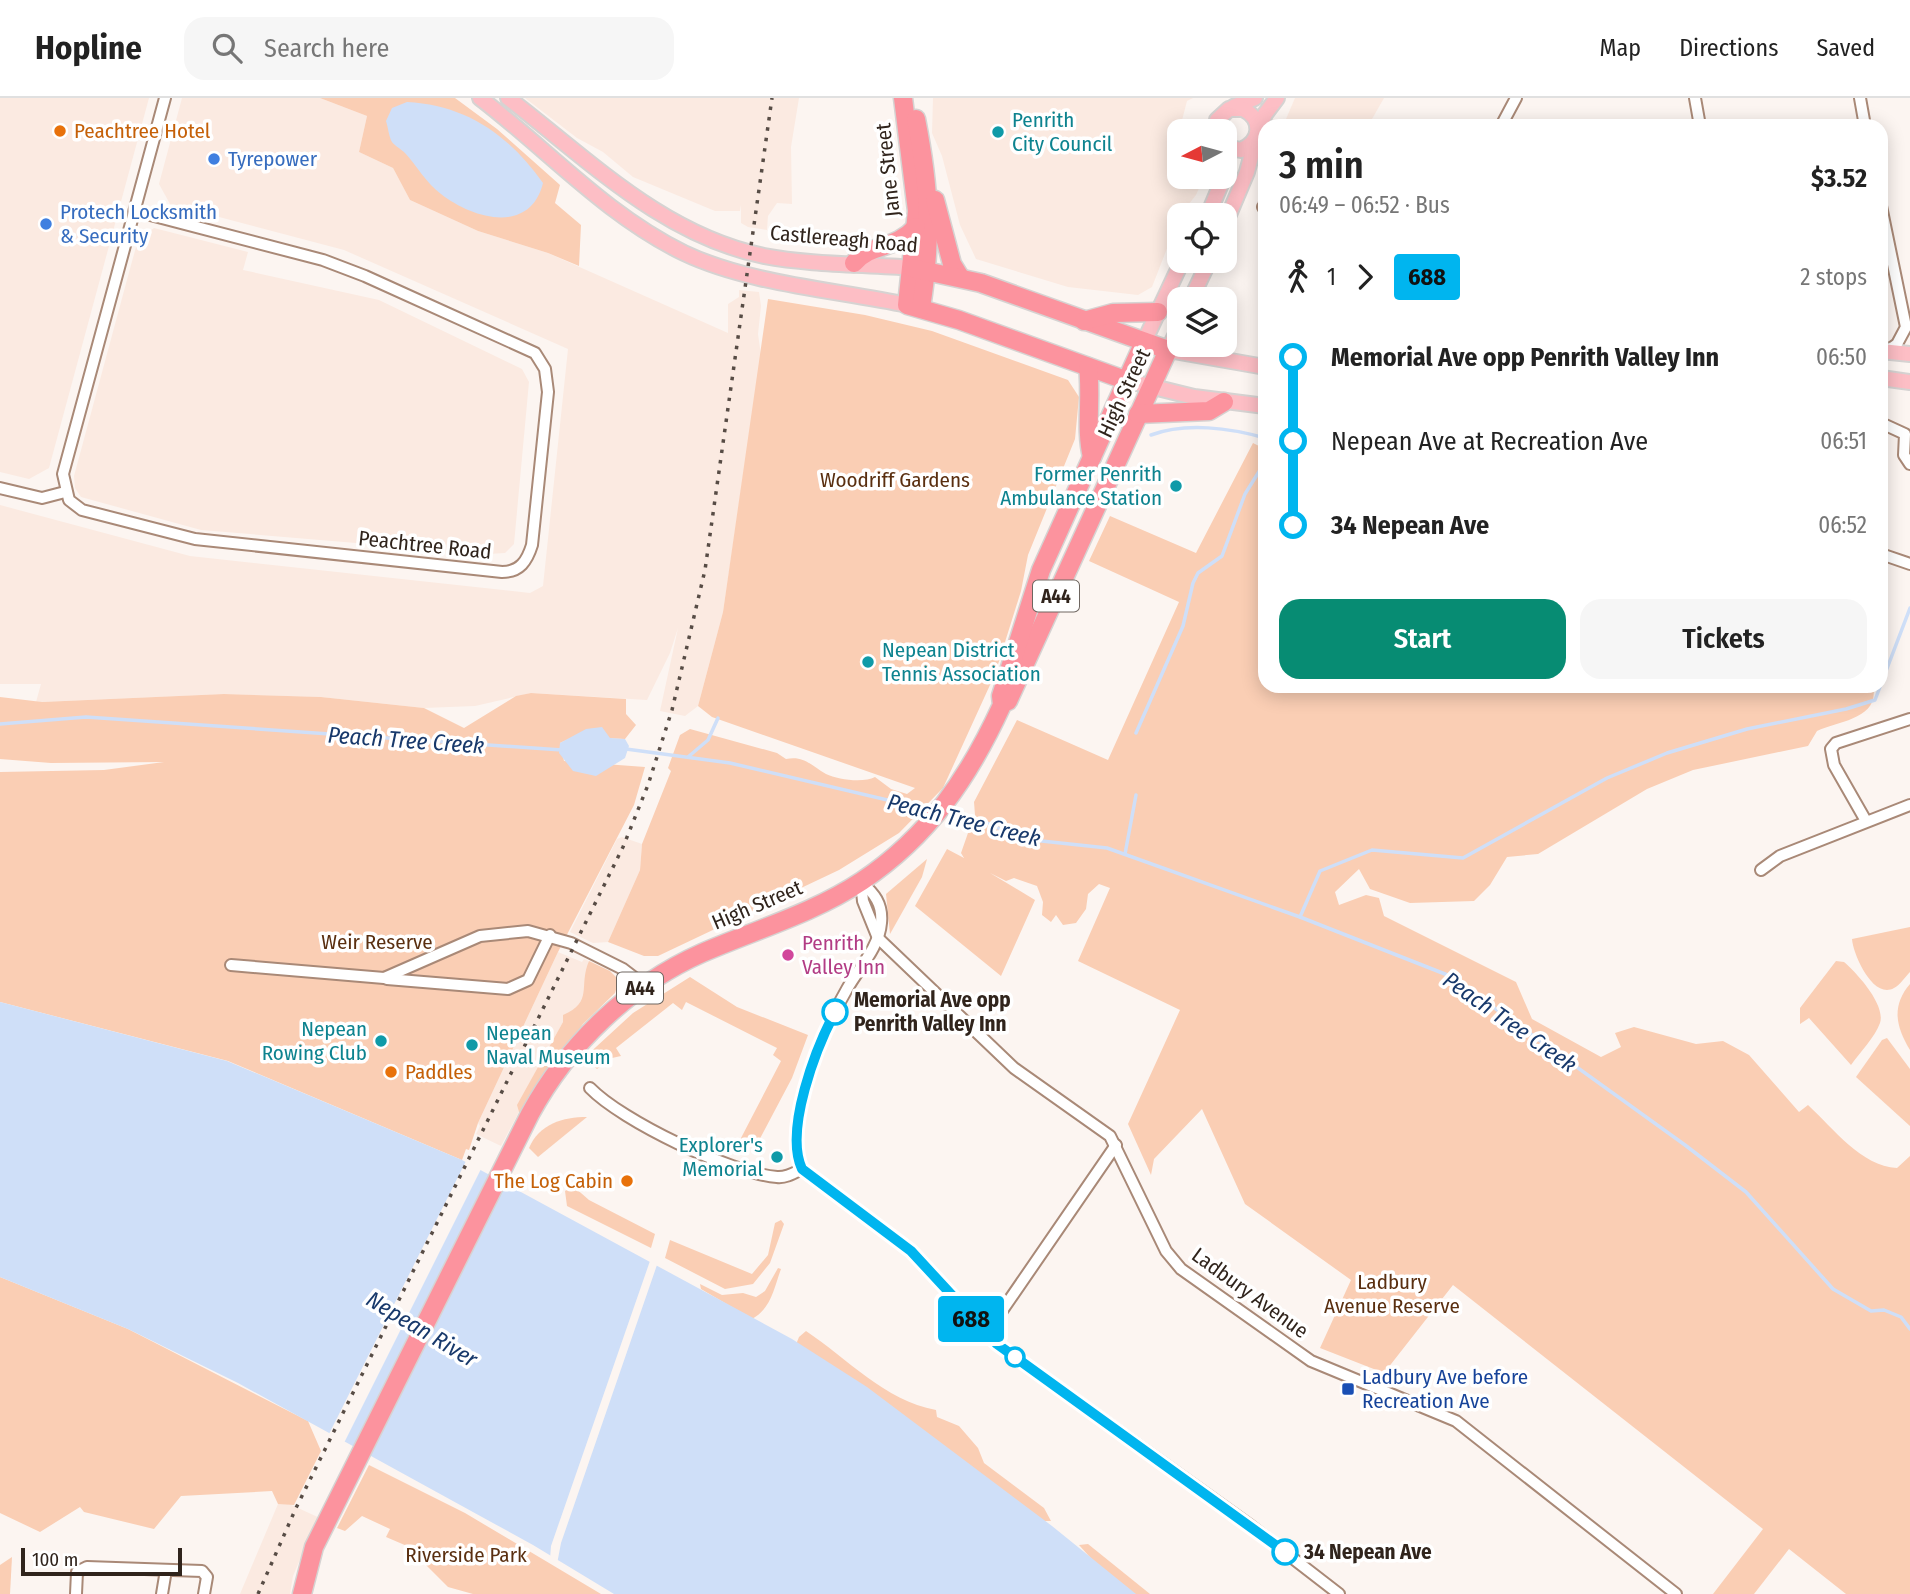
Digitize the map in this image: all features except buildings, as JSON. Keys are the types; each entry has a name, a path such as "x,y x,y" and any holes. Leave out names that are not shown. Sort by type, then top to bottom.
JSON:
{"highway":[{"name":"Jane Street","path":"903,98 916,227 919,308"},
{"name":"Jane Street","path":"913,98 928,180 930,231 919,269"},
{"path":"928,180 941,216 952,264 960,277"},
{"path":"854,263 864,252 896,244 916,227"},
{"name":"Castlereagh Road","path":"919,269 960,277 1167,350"},
{"path":"919,308 1125,380"},
{"path":"1084,321 1113,313 1158,312"},
{"name":"High Street","path":"1002,705 1001,696 1030,600 1144,342"},
{"name":"High Street","path":"314,1547 518,1137 542,1093 569,1056 611,1012 644,985 700,953 820,904 861,882 899,853 947,803 976,759 1002,705 1011,699 1167,352"},
{"name":"High Street","path":"1088,367 1092,400 1088,438 1092,457"},
{"path":"1138,414 1209,411 1224,402"},
{"name":"A44","path":"295,1594 304,1560 314,1547"},
{"name":"A44","path":"302,1594 314,1547"}],"main road":[{"path":"480,98 619,214 684,253 742,273 919,308"},
{"name":"Castlereagh Road","path":"508,98 639,201 676,223 715,241 763,255 919,269"},
{"path":"1219,119 1220,115 1232,108 1255,98"},
{"path":"1263,119 1277,98"},
{"path":"1232,108 1248,111 1256,120 1257,135 1247,172 1234,203"},
{"path":"1237,149 1241,150 1257,135"},
{"name":"High Street","path":"1144,342 1176,273"},
{"path":"1888,352 1910,354"},
{"path":"1228,357 1258,365"},
{"path":"1888,379 1910,382"},
{"path":"1125,380 1224,402 1258,405"}],"street":[{"path":"0,488 42,498 65,492 63,474 165,98"},
{"path":"1505,119 1516,98"},
{"path":"1695,98 1699,119"},
{"path":"1860,98 1864,119"},
{"name":"Peachtree Road","path":"65,492 74,506 82,510 194,539 502,572 518,569 532,545 548,392 545,369 535,353 324,260 135,211"},
{"path":"1888,240 1906,327 1897,344 1888,350"},
{"path":"1888,426 1905,434 1904,455 1910,464"},
{"path":"1888,556 1910,564"},
{"path":"1866,821 1834,765 1831,750 1836,743 1910,719"},
{"path":"1760,870 1780,856 1910,805"},
{"path":"861,882 875,895 879,905 881,916 878,938 846,990 812,1060 797,1141 802,1169 911,1251 986,1334 1251,1526 1339,1594"},
{"path":"384,978 480,936 517,930 550,935 623,969 644,985"},
{"path":"231,965 494,989 515,987 533,973 550,935"},
{"name":"Ladbury Avenue","path":"878,938 1014,1068 1100,1127 1115,1145 1166,1251 1181,1269 1311,1361 1456,1421 1676,1594"},
{"path":"590,1088 607,1106 711,1157 777,1177 802,1169"},
{"path":"986,1334 1115,1145"},
{"path":"76,1594 77,1572 82,1567 206,1573 204,1594"},
{"path":"162,1594 166,1570"}],"shaded area":[{"path":"0,98 149,98 49,468 29,479 0,472"},
{"path":"182,98 320,98 367,116 359,152 393,168 410,200 478,231 548,253 728,333 728,304 739,297 739,290 759,292 761,306 758,334 761,355 723,612 698,706 685,716 660,711 678,628 670,653 647,700 531,693 475,706 424,708 321,697 224,694 36,702 41,684 0,684 0,505 190,556 530,593 543,586 568,349 344,250 170,204 159,184"},
{"path":"525,98 799,98 791,147 792,204 777,203 768,216 767,230 748,227 741,223 741,205 740,211 715,211 633,177 603,152 577,138"},
{"path":"933,98 1193,98 1187,101 1182,119 1167,119 1167,189 1199,189 1190,203 1167,203 1167,248 1152,287 1138,295 1068,287 976,259 960,225 942,156 932,133"},
{"path":"1295,98 1384,98 1372,119 1286,119"},
{"path":"154,228 248,252 243,270 379,300 522,369 529,382 514,544 505,553 488,554 201,530 81,497 75,488 74,476 131,265 138,240"},
{"path":"622,837 642,844 640,870 608,942 593,943 570,932 617,839"},
{"path":"558,952 582,962 584,959 589,961 584,998 575,1011 563,1016 563,1022 518,1105 519,1112 501,1146 476,1134 480,1126 478,1123"},
{"path":"285,1502 322,1519 320,1524 315,1524 293,1576 290,1594 240,1594 278,1504"}],"green space":[{"path":"320,98 455,98 497,129 560,185 555,203 581,225 579,266 548,253 478,231 410,200 393,168 359,152 367,116"},
{"name":"Woodriff Gardens","path":"768,299 865,315 932,331 1068,380 1079,397 1075,439 1028,555 1021,591 995,674 943,788 899,833 839,870 658,956 644,956 608,942 640,870 642,844 671,771 668,768 680,735 690,729 777,753 786,759 803,760 837,778 858,780 875,777 891,789 907,794 915,788 712,717 698,706 723,612"},
{"name":"Ladbury Avenue Reserve","path":"1253,443 1258,446 1258,693 1874,693 1870,706 1864,712 1817,731 1808,746 1693,770 1647,789 1538,854 1507,857 1490,885 1474,901 1410,903 1370,889 1359,869 1335,892 1339,905 1366,895 1379,898 1384,916 1516,982 1532,1019 1601,1057 1621,1047 1615,1033 1634,1027 1696,1044 1723,1041 1749,1055 1799,1112 1808,1105 1860,1154 1884,1166 1897,1168 1910,1156 1910,1594 1846,1594 1789,1549 1754,1594 1713,1594 1763,1529 1453,1285 1384,1373 1320,1348 1351,1280 1245,1204 1202,1109 1154,1159 1151,1175 1128,1124 1180,1010 1078,961 1110,888 1099,884 1088,894 1086,909 1076,923 1063,925 1056,915 1051,922 1042,915 1043,902 1037,886 1014,878 1006,881 990,873 1035,900 1001,976 915,906 947,849 964,858 961,853 968,833 978,829 962,821 975,815 974,802 1017,720 1108,760 1179,602 1089,561 1110,516 1196,553"},
{"name":"Weir Reserve","path":"531,693 626,699 626,714 636,725 625,739 573,737 560,743 564,761 645,767 634,805 558,952 478,1123 469,1150 466,1149 462,1160 228,1061 0,1002 0,772 104,770 164,762 51,763 0,759 0,697 42,702 224,694 321,697 424,708 464,728 516,696"},
{"path":"927,859 922,877 890,934 886,894"},
{"path":"1910,927 1910,972 1894,988 1879,988 1860,964 1852,939"},
{"path":"589,961 610,971 619,980 615,993 583,1024 560,1054 523,1113 519,1112 517,1105 563,1022 563,1015 579,1005 582,999"},
{"path":"1836,961 1844,962 1863,981 1875,999 1881,1016 1875,1034 1851,1065 1809,1018 1800,1024 1800,1008"},
{"path":"690,977 737,1007 808,1035 792,1078 756,1146 734,1144 741,1138 781,1061 773,1055 777,1048 686,1002 682,1010 673,1003 616,1048 621,1056 612,1058 597,1069 584,1058 633,1013"},
{"path":"1910,984 1910,1050 1901,1033 1898,1008"},
{"path":"1887,1038 1910,1069 1910,1126 1856,1077 1882,1040"},
{"path":"587,1117 538,1157 529,1148 545,1128 561,1120"},
{"path":"573,1186 589,1200 655,1234 651,1248 567,1206 565,1191"},
{"path":"781,1220 784,1224 770,1263 753,1284 725,1289 665,1258 670,1240 752,1274 768,1255 775,1223"},
{"path":"778,1268 781,1269 771,1297 764,1310 752,1319 701,1289 700,1284 722,1295 743,1293 756,1297 765,1291"},
{"path":"0,1277 128,1329 308,1421 321,1451 294,1505 278,1504 272,1491 181,1496 154,1529 84,1512 80,1507 40,1532 0,1513"},
{"path":"806,1331 883,1388 917,1405 936,1410 937,1417 959,1426 978,1448 984,1463 1044,1508 1051,1521 1040,1521 795,1347 799,1337"},
{"name":"Riverside Park","path":"369,1465 465,1513 601,1594 473,1594 448,1587 407,1546 386,1537 390,1529 362,1516 345,1531 337,1528"},
{"path":"1088,1544 1150,1594 1132,1594 1096,1564 1079,1545"},
{"path":"12,1557 10,1594 0,1594 0,1565"}],"water":[{"path":"407,102 428,104 467,116 501,137 543,183 536,199 526,210 513,216 499,217 469,210 441,194 391,140 386,121 392,108"},
{"path":"602,727 610,738 625,739 629,746 625,758 596,776 573,771 559,753 560,743 586,729"},
{"name":"Nepean River","path":"0,1002 227,1061 462,1160 792,1339 867,1387 1052,1526 1136,1594 614,1594 533,1545 238,1383 128,1329 0,1277"}],"pier":[{"path":"467,1159 482,1167 343,1445 328,1436"},
{"path":"651,1258 658,1262 561,1543 557,1564 550,1559 551,1546"}],"waterway":[{"path":"1151,435 1179,429 1208,428 1258,436"},
{"path":"1136,733 1183,626 1193,583 1198,573 1222,556 1245,494 1258,473"},
{"path":"1888,666 1910,608"},
{"path":"1300,917 1320,871 1372,850 1463,858 1607,778 1667,753 1747,729 1846,709 1875,700 1878,693"},
{"name":"Peach Tree Creek","path":"0,724 86,717 562,750"},
{"path":"688,757 708,740 718,718"},
{"name":"Peach Tree Creek","path":"626,749 730,763 930,810"},
{"path":"1125,854 1136,795"},
{"name":"Peach Tree Creek","path":"944,813 987,823 1023,839 1107,848 1300,917 1450,976 1746,1192 1833,1289 1871,1311 1884,1310 1901,1317 1910,1329"}],"railway":[{"path":"258,1594 296,1508 623,847 648,785 672,710 705,570 772,98"}],"bus line":[{"name":"688","path":"835,1012 816,1049 809,1072 797,1141 797,1156 802,1169 911,1251 997,1344 1285,1552"}],"place":[{"name":"Peachtree Hotel","path":"60,131"},
{"name":"Penrith City Council","path":"998,132"},
{"name":"Tyrepower","path":"214,159"},
{"name":"Protech Locksmith & Security","path":"46,224"},
{"name":"Former Penrith Ambulance Station","path":"1176,486"},
{"name":"Nepean District Tennis Association","path":"868,662"},
{"name":"Penrith Valley Inn","path":"788,955"},
{"name":"Memorial Ave opp Penrith Valley Inn","path":"835,1012"},
{"name":"Nepean Rowing Club","path":"381,1041"},
{"name":"Nepean Naval Museum","path":"472,1045"},
{"name":"Paddles","path":"391,1072"},
{"name":"Explorer's Memorial","path":"777,1157"},
{"name":"The Log Cabin","path":"627,1181"},
{"name":"Ladbury Ave before Recreation Ave","path":"1348,1389"},
{"name":"34 Nepean Ave","path":"1285,1552"}]}
